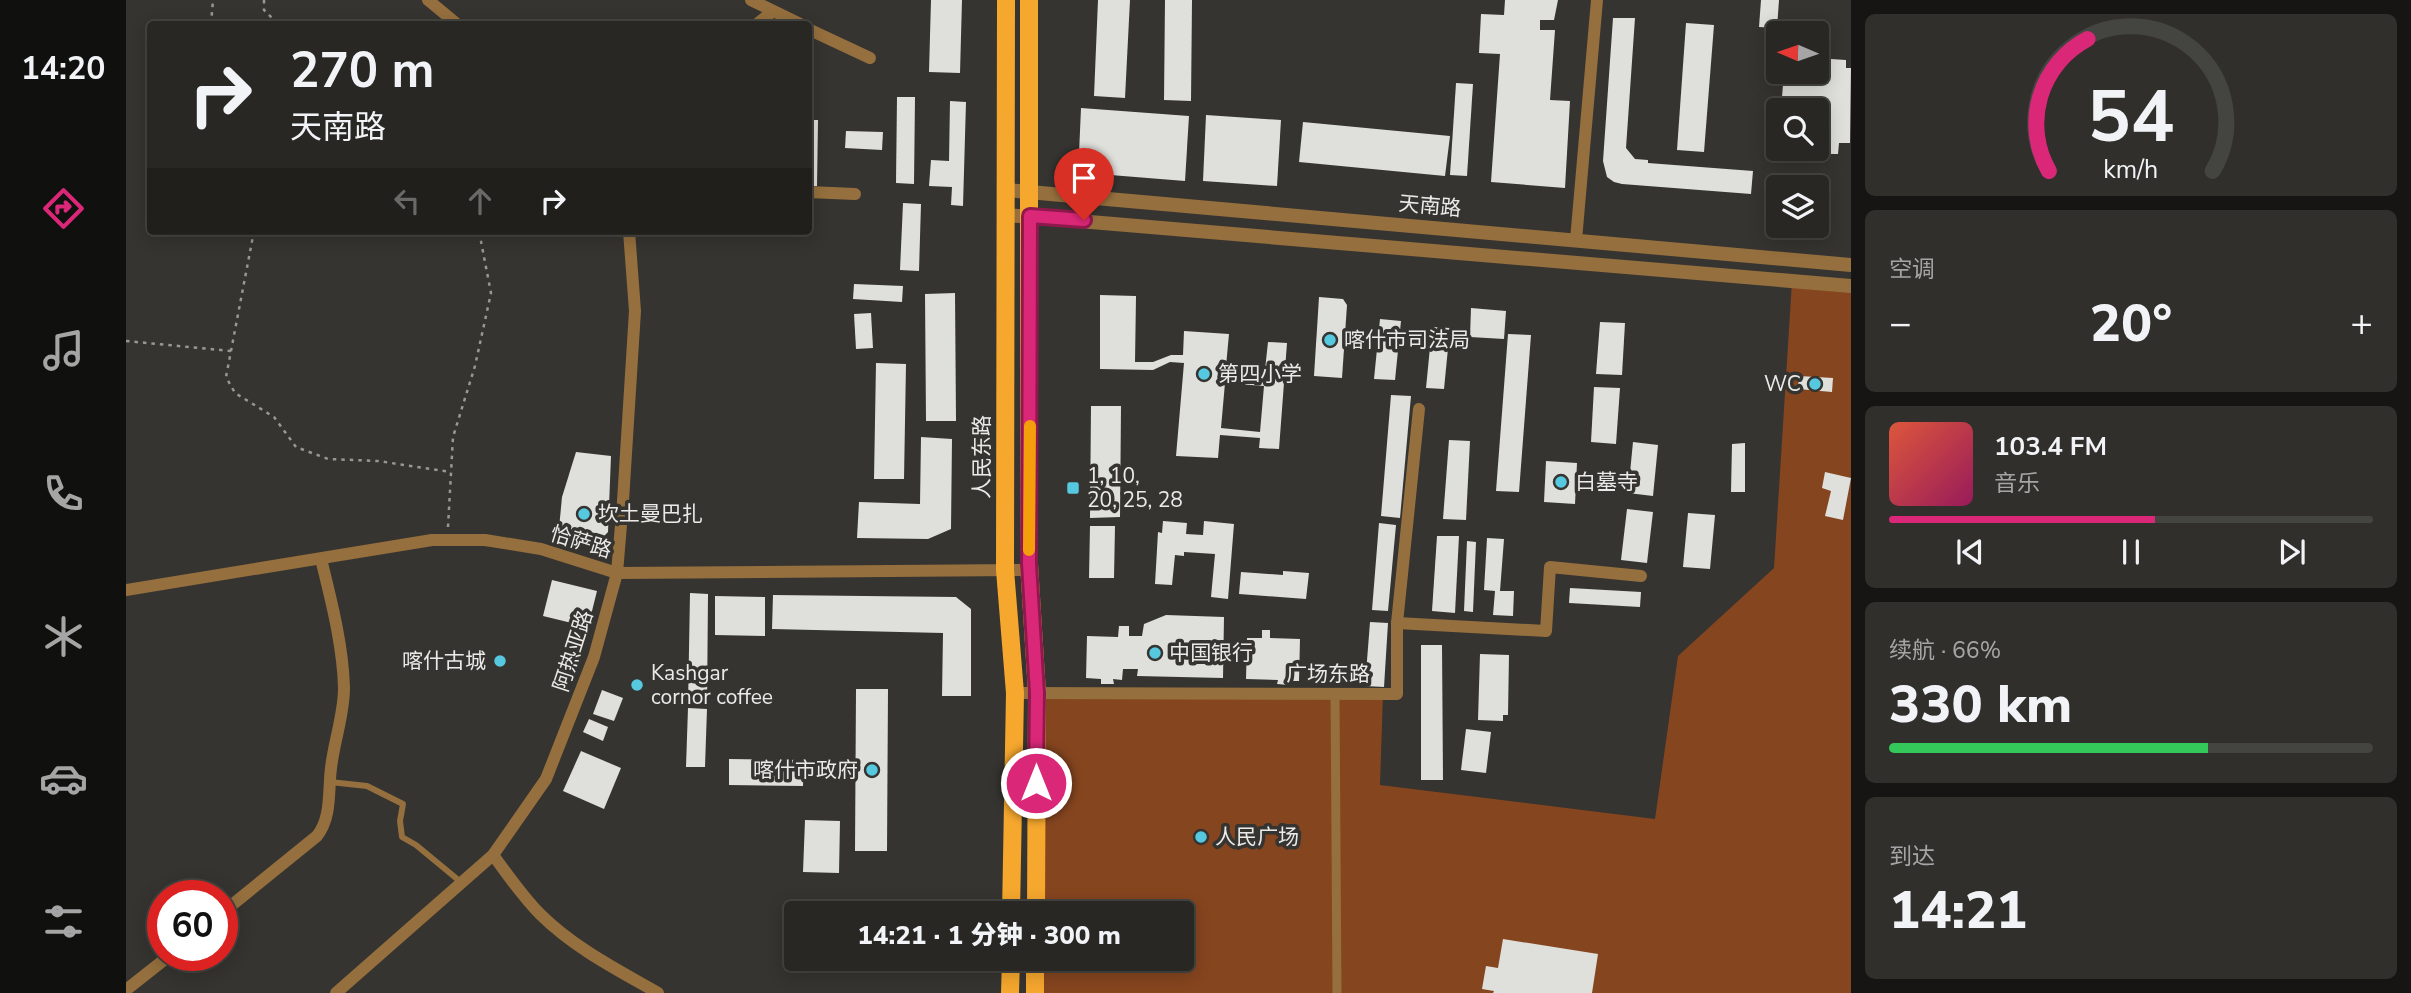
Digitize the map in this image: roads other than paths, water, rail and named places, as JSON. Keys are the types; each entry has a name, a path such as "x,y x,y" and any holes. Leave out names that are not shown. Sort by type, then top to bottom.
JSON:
{"main road":[{"name":"人民东路","path":"1006,0 1004,570 1015,693 1011,901"},
{"path":"1029,0 1030,570 1037,693 1036,901"},
{"path":"1010,993 1011,971"},
{"path":"1035,971 1035,993"}],"street":[{"path":"428,0 453,21"},
{"path":"751,0 793,21"},
{"path":"1576,240 1597,0"},
{"path":"761,21 772,12"},
{"path":"812,31 870,58"},
{"name":"天南路","path":"1006,190 1851,265"},
{"path":"812,192 855,194"},
{"name":"天南路","path":"1006,215 1851,286"},
{"name":"阿热亚路","path":"336,993 493,855 546,779 594,657 617,573 635,311 629,235"},
{"name":"广场东路","path":"1015,693 1397,694 1397,623 1419,409"},
{"name":"恰萨路","path":"126,590 432,540 485,540 541,549 617,573 1030,570"},
{"path":"238,900 324,828 344,687 339,643 321,559"},
{"path":"1397,623 1546,631 1550,567 1641,576"},
{"path":"1335,694 1337,993"},
{"path":"493,855 515,886 542,916 591,954 658,993"},
{"path":"126,990 150,971"}],"lane":[{"path":"330,782 367,786 403,804 400,821 402,837 416,845 461,883"}],"place":[{"name":"喀什市司法局","path":"1330,340"},
{"name":"第四小学","path":"1204,374"},
{"name":"WC","path":"1815,384"},
{"name":"白墓寺","path":"1561,482"},
{"name":"1, 10, 20, 25, 28","path":"1073,488"},
{"name":"坎土曼巴扎","path":"584,514"},
{"name":"中国银行","path":"1155,653"},
{"name":"喀什古城","path":"500,661"},
{"name":"Kashgar cornor coffee","path":"637,685"},
{"name":"喀什市政府","path":"872,770"},
{"name":"人民广场","path":"1201,837"}]}
